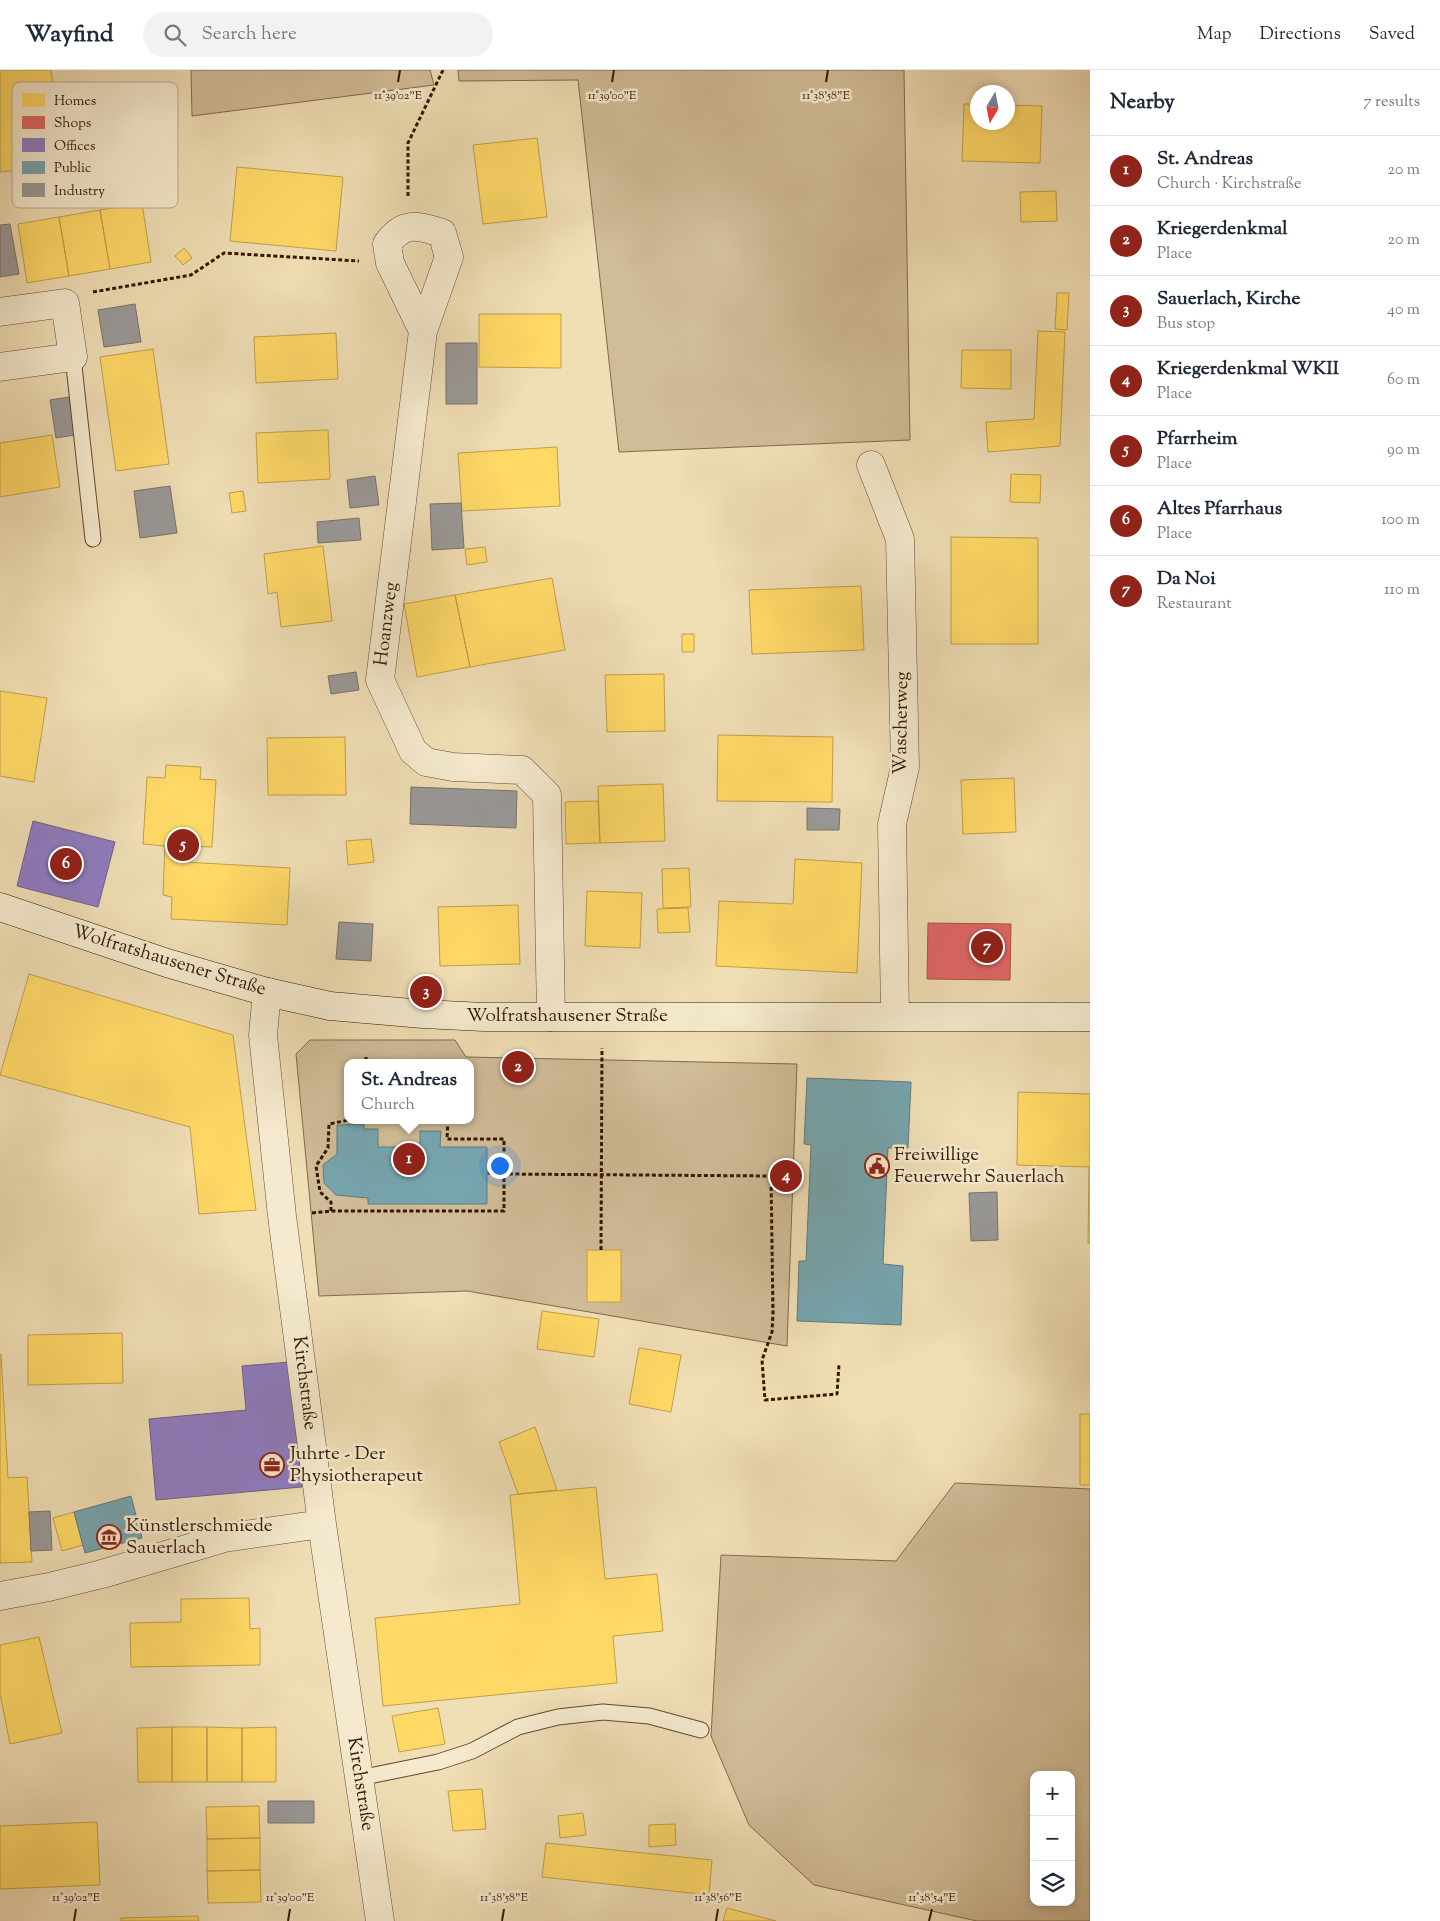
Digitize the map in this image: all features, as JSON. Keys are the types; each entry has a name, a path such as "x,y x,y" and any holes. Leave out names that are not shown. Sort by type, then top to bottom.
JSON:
{"street":[{"path":"408,227 395,232 387,244 390,263 423,331"},
{"name":"Hoanzweg","path":"408,227 420,227 442,233 450,257 423,331 380,680 413,751 426,762 453,767 522,770 547,795 551,1017"},
{"path":"0,312 66,303 73,357 0,367"},
{"name":"Wascherweg","path":"870,465 900,539 905,767 892,824 895,1016"},
{"name":"Wolfratshausener Straße","path":"0,907 167,963 267,992 330,1006 484,1017 1090,1017"},
{"name":"Kirchstraße","path":"267,992 263,1035 282,1216 322,1524 380,1921"},
{"path":"0,1596 49,1587 102,1574 224,1538 322,1524"}],"lane":[{"path":"73,357 93,539"},
{"path":"359,1778 438,1762 472,1751 518,1727 558,1717 602,1712 649,1716 701,1730"}],"path":[{"path":"408,227 408,143 443,70"},
{"path":"66,303 79,294 191,275 224,253 390,263"},
{"path":"600,1250 602,1060"},
{"path":"331,1211 331,1202 320,1192 316,1166 328,1148 329,1124 344,1121"},
{"path":"321,1212 504,1211 504,1139 448,1140 448,1124"},
{"path":"487,1174 771,1176 773,1313 772,1332 762,1360 765,1400 837,1394 839,1364"}],"shaded area":[{"path":"191,70 430,70 434,85 192,116"},
{"path":"458,70 904,70 910,440 619,452 578,80 459,81"},
{"path":"310,1040 455,1040 466,1057 797,1064 787,1346 467,1291 319,1296 296,1054"},
{"path":"955,1483 1090,1489 1090,1921 977,1921 814,1885 749,1825 711,1736 721,1555 896,1561"}],"building: Homes":[{"path":"0,70 51,70 53,82 12,82 12,170 0,172"},
{"path":"964,104 970,104 970,130 1015,130 1015,105 1042,106 1040,163 962,161"},
{"path":"537,138 547,217 483,224 473,145"},
{"path":"237,167 343,177 336,251 230,241"},
{"path":"1056,191 1057,221 1021,222 1020,192"},
{"path":"143,208 151,262 110,269 100,210"},
{"path":"100,210 110,269 69,276 59,217"},
{"path":"59,217 69,276 27,283 18,224"},
{"path":"184,248 192,258 183,265 175,256"},
{"path":"1057,293 1069,293 1067,330 1055,329"},
{"path":"479,314 561,314 561,368 479,367"},
{"path":"1038,331 1065,332 1060,446 988,452 986,422 1034,419"},
{"path":"336,333 338,379 256,383 254,337"},
{"path":"153,349 169,464 116,471 100,357"},
{"path":"962,350 1011,350 1011,389 961,388"},
{"path":"328,430 330,479 258,483 256,433"},
{"path":"52,435 60,487 0,497 0,443"},
{"path":"557,447 560,506 462,511 458,453"},
{"path":"1011,474 1041,475 1040,503 1010,502"},
{"path":"243,491 246,511 232,513 229,493"},
{"path":"951,537 1038,538 1038,644 951,644"},
{"path":"323,546 332,621 281,627 277,592 268,594 264,554"},
{"path":"485,547 487,562 467,565 465,549"},
{"path":"552,578 565,650 470,667 455,595"},
{"path":"861,586 864,650 752,654 749,590"},
{"path":"455,595 470,667 417,677 404,604"},
{"path":"682,634 694,634 694,652 682,652"},
{"path":"664,674 665,731 607,732 605,675"},
{"path":"0,691 47,698 34,782 0,776"},
{"path":"718,735 833,737 832,802 717,801"},
{"path":"345,737 346,795 268,795 267,738"},
{"path":"166,765 201,767 200,779 216,780 212,847 186,846 185,862 290,868 287,925 171,919 172,897 163,895 165,846 143,844 147,777 165,778"},
{"path":"1014,778 1016,832 963,834 961,780"},
{"path":"663,784 665,841 600,843 598,786"},
{"path":"598,801 600,843 566,844 565,802"},
{"path":"371,839 374,862 348,865 346,841"},
{"path":"795,859 862,863 857,973 716,966 719,901 793,904"},
{"path":"689,868 691,907 663,908 662,869"},
{"path":"587,891 642,893 640,948 585,946"},
{"path":"518,905 520,964 440,966 438,907"},
{"path":"688,908 690,932 658,933 657,909"},
{"path":"29,974 233,1035 256,1210 199,1214 190,1127 0,1075"},
{"path":"1018,1092 1090,1094 1090,1243 1088,1243 1089,1167 1017,1165"},
{"path":"587,1250 621,1250 621,1302 587,1302"},
{"path":"542,1311 599,1319 594,1357 537,1349"},
{"path":"122,1333 123,1383 28,1385 28,1335"},
{"path":"639,1348 681,1355 671,1412 629,1404"},
{"path":"1,1354 8,1478 27,1477 32,1562 0,1563"},
{"path":"1080,1414 1090,1414 1090,1485 1080,1485"},
{"path":"535,1427 557,1490 518,1494 499,1442"},
{"path":"596,1487 605,1579 657,1574 663,1631 613,1636 617,1683 383,1706 375,1618 520,1604 510,1495"},
{"path":"74,1512 83,1545 62,1551 53,1518"},
{"path":"249,1598 250,1629 260,1628 260,1665 131,1667 130,1623 181,1622 181,1599"},
{"path":"39,1637 62,1733 10,1744 0,1694 0,1645"},
{"path":"438,1708 445,1744 399,1752 392,1716"},
{"path":"172,1727 172,1782 138,1782 137,1728"},
{"path":"172,1727 207,1727 207,1782 172,1782"},
{"path":"207,1727 242,1728 242,1782 207,1782"},
{"path":"276,1727 276,1782 242,1782 242,1728"},
{"path":"482,1789 486,1829 453,1831 448,1791"},
{"path":"259,1806 260,1838 207,1839 206,1807"},
{"path":"583,1813 586,1835 560,1838 558,1816"},
{"path":"97,1822 100,1885 0,1889 0,1826"},
{"path":"675,1824 676,1845 649,1847 649,1825"},
{"path":"260,1838 260,1870 207,1871 207,1839"},
{"path":"546,1843 712,1860 709,1895 542,1877"},
{"path":"260,1870 261,1902 208,1903 207,1871"},
{"path":"727,1908 776,1921 723,1921"},
{"path":"198,1916 199,1921 121,1921 121,1918"}],"building: Shops":[{"path":"928,923 1011,924 1010,980 927,979"}],"building: Offices":[{"path":"33,821 115,842 98,907 17,886"},
{"path":"290,1362 302,1487 156,1500 149,1419 246,1410 242,1366"}],"building: Public":[{"path":"807,1078 911,1082 908,1148 888,1148 883,1264 903,1266 901,1325 797,1321 799,1261 806,1261 811,1145 804,1144"},
{"path":"364,1124 364,1129 378,1129 378,1147 420,1147 420,1131 441,1131 440,1147 487,1147 487,1204 368,1204 368,1198 336,1195 324,1183 323,1165 337,1154 337,1125"},
{"path":"131,1496 142,1538 85,1553 74,1512"}],"building: Industry":[{"path":"10,224 19,274 0,277 0,225"},
{"path":"135,304 141,342 104,347 98,310"},
{"path":"446,343 477,343 477,404 446,404"},
{"path":"69,397 75,435 56,438 50,400"},
{"path":"375,476 379,505 350,508 347,480"},
{"path":"170,486 177,533 140,538 134,491"},
{"path":"461,503 464,548 432,550 430,504"},
{"path":"359,518 361,540 318,543 317,522"},
{"path":"356,672 359,690 331,694 328,676"},
{"path":"411,787 517,791 516,828 410,824"},
{"path":"807,808 840,809 839,830 807,830"},
{"path":"339,922 373,924 371,961 336,959"},
{"path":"997,1192 998,1240 971,1241 969,1193"},
{"path":"50,1511 52,1550 31,1551 29,1512"},
{"path":"268,1801 314,1801 314,1823 268,1823"}],"place":[{"name":"Pfarrheim","path":"183,845"},
{"name":"Altes Pfarrhaus","path":"66,864"},
{"name":"Da Noi","path":"987,947"},
{"name":"Sauerlach, Kirche","path":"426,992"},
{"name":"Kriegerdenkmal","path":"518,1067"},
{"name":"St. Andreas","path":"409,1159"},
{"name":"Freiwillige Feuerwehr Sauerlach","path":"877,1166"},
{"name":"Kriegerdenkmal WKII","path":"786,1176"},
{"name":"Juhrte - Der Physiotherapeut","path":"272,1465"},
{"name":"Künstlerschmiede Sauerlach","path":"109,1537"}]}
